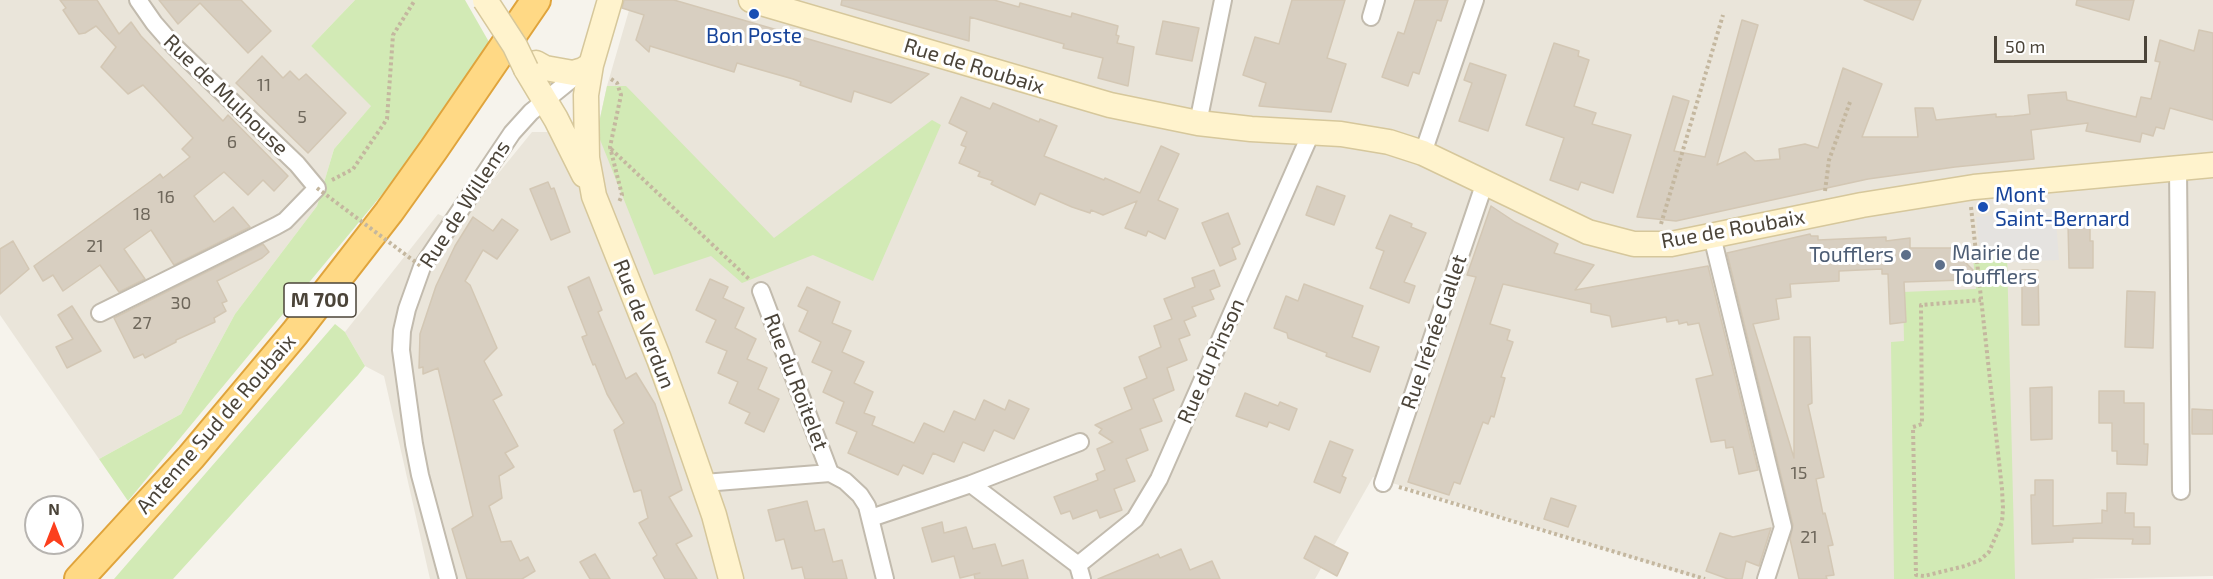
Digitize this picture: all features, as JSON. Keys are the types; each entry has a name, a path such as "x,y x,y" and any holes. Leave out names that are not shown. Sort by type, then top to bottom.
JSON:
{"highway":[{"name":"Antenne Sud de Roubaix","path":"79,579 191,457 295,333 428,158 536,0"},
{"name":"Antenne Sud de Roubaix","path":"101,579 228,436 295,356 458,140 552,0"}],"main road":[{"path":"485,0 531,66 594,196"},
{"path":"531,66 573,73 587,68 610,0"},
{"name":"Rue de Roubaix","path":"751,0 1068,94 1139,112 1198,123 1364,137 1423,153 1588,232 1615,240 1671,244 1900,198 1968,189 2213,165"},
{"name":"Rue de Verdun","path":"587,68 585,123 587,158 594,196 659,359 704,483 731,579"}],"street":[{"name":"Rue de Mulhouse","path":"138,0 154,24 174,46 297,164 317,188"},
{"path":"1198,123 1223,0"},
{"path":"1371,17 1376,0"},
{"path":"1423,153 1475,0"},
{"name":"Rue de Willems","path":"448,579 420,475 403,365 402,331 407,309 422,267 512,133 531,112 587,68"},
{"name":"Rue du Pinson","path":"971,484 1080,572 1135,519 1159,479 1311,133"},
{"path":"2178,168 2181,491"},
{"name":"Rue Irénée Gallet","path":"1383,483 1485,182"},
{"path":"100,314 285,221 317,188"},
{"path":"1712,236 1783,527 1766,579"},
{"name":"Rue du Roitelet","path":"761,291 830,473"},
{"path":"871,518 971,484 1080,442"},
{"name":"Rue du Roitelet","path":"704,483 830,473 844,481 860,495 871,518 885,579"}],"path":[{"path":"415,0 393,35 387,119 353,169 317,188 422,267"},
{"path":"1655,244 1723,15"},
{"path":"1823,213 1829,160 1850,102"},
{"path":"585,123 761,291"},
{"path":"1968,189 1981,300 2002,489 2002,522 1989,552 1980,560 1934,574 1916,575 1913,426 1922,424 1921,305 1981,300"},
{"path":"1383,483 1706,579"}],"shaded area":[{"path":"0,0 355,0 311,46 372,105 334,149 317,206 235,314 181,414 99,459 0,315"},
{"path":"632,0 2213,0 2213,576 2086,579 1701,579 1373,477 1315,579 430,579 384,376 365,366 345,332 438,214 458,223 532,132 597,132 607,86"},
{"path":"2055,208 2059,260 2009,262 2008,252 1980,253 1976,217"}],"green space":[{"path":"355,0 465,0 493,49 384,192 128,501 99,459 181,414 235,314 317,206 334,149 371,106 311,46"},
{"path":"607,86 626,86 774,238 932,120 941,125 873,281 813,255 742,283 711,256 654,275 597,132"},
{"path":"2007,255 2015,579 1894,579 1891,342 1904,341 1903,292 1976,289 1973,257"},
{"path":"335,324 345,332 365,366 358,375 173,579 114,579"}],"building":[{"path":"60,0 97,0 119,34 131,22 141,36 223,121 228,115 288,176 274,191 263,180 248,195 224,172 194,196 214,222 233,207 250,227 174,265 151,230 124,249 145,279 119,292 100,265 63,291 53,275 43,281 34,266 160,174 163,178 190,157 182,149 193,138 143,85 128,94 101,67 116,47 96,26 79,34 63,10 66,8"},
{"path":"159,0 241,0 271,31 248,53 200,3 178,24"},
{"path":"624,0 674,0 929,74 891,103 854,91 851,102 800,85 801,82 793,79 737,63 734,72 650,46 649,52 636,40 644,15 622,8"},
{"path":"842,0 994,0 1019,7 1020,3 1071,17 1072,13 1118,26 1117,43 1134,47 1128,86 1098,78 1103,58 1063,48 1064,44 970,17 969,41 841,5"},
{"path":"1292,0 1345,0 1327,58 1346,64 1331,112 1259,106 1266,83 1243,75 1255,37 1279,44"},
{"path":"1415,0 1448,0 1441,21 1437,20 1419,74 1413,72 1408,86 1382,77 1398,32 1404,34"},
{"path":"1864,0 1921,0 1913,20"},
{"path":"2077,0 2134,0 2129,20 2076,5"},
{"path":"1742,20 1758,25 1717,165 1745,152 1755,161 1780,159 1779,149 1805,144 1818,148 1843,68 1882,84 1862,137 1918,137 1915,108 1933,108 1936,120 1996,114 1996,117 2014,116 2030,114 2028,95 2066,92 2067,100 2136,117 2141,97 2151,99 2160,62 2155,61 2160,40 2194,51 2199,30 2213,33 2213,120 2170,108 2164,129 2156,127 2153,136 2142,133 2140,142 2086,131 2088,123 2031,130 2034,159 1868,179 1676,221 1637,217 1673,96 1689,101 1674,151 1705,157"},
{"path":"1163,21 1199,28 1192,61 1156,54"},
{"path":"1554,43 1579,51 1578,56 1589,60 1574,106 1596,113 1592,124 1631,135 1613,193 1581,182 1578,190 1550,180 1564,138 1526,125"},
{"path":"262,56 283,78 290,71 299,80 306,74 346,113 308,153 236,83"},
{"path":"1470,63 1506,75 1488,131 1459,121 1472,83 1464,80"},
{"path":"961,97 990,109 993,103 1039,122 1040,119 1057,126 1044,156 1140,193 1161,146 1179,154 1158,200 1178,209 1165,239 1148,231 1146,236 1125,228 1137,201 1103,215 1091,210 1090,213 1072,207 1040,193 1035,205 991,184 993,181 978,176 980,172 959,163 966,147 961,145 967,132 949,123"},
{"path":"548,182 551,189 554,188 570,232 551,240 530,189"},
{"path":"1317,186 1345,196 1334,225 1306,215"},
{"path":"1491,206 1515,222 1558,244 1554,253 1594,265 1575,290 1708,266 1758,470 1739,474 1733,447 1726,448 1725,440 1711,442 1696,379 1713,375 1699,323 1679,324 1678,320 1667,322 1666,317 1612,327 1610,316 1591,312 1591,304 1503,284 1490,324 1510,330 1507,340 1513,342 1501,377 1505,378 1494,417 1491,416 1488,424 1483,422 1460,484 1454,482 1449,495 1408,482 1476,277 1467,275"},
{"path":"1228,213 1240,244 1232,248 1236,259 1220,266 1202,223"},
{"path":"1390,215 1426,233 1404,282 1415,286 1409,303 1370,288 1384,251 1376,248"},
{"path":"473,217 493,231 502,219 518,230 497,259 483,250 465,281 470,285 497,348 484,361 502,395 493,400 518,446 505,453 514,467 499,476 502,498 489,506 501,542 511,541 520,561 528,557 535,571 522,579 467,579 452,529 473,516 438,368 423,374 423,367 419,368 420,334 436,286 455,246"},
{"path":"2068,224 2090,225 2090,241 2093,241 2093,268 2069,268"},
{"path":"1810,234 1818,236 1818,240 1886,237 1886,241 1910,238 1910,248 1965,248 1965,262 1975,272 1964,280 1904,282 1906,322 1890,324 1888,274 1882,274 1882,269 1839,271 1839,281 1790,284 1791,297 1776,299 1779,319 1753,324 1794,458 1794,337 1810,337 1812,403 1808,405 1824,477 1816,479 1823,514 1825,513 1833,545 1828,546 1834,575 1826,576 1827,579 1799,579 1790,539 1793,525 1727,253"},
{"path":"13,241 29,269 0,294 0,249"},
{"path":"263,244 269,252 262,258 217,281 227,301 222,303 226,311 214,318 215,322 176,340 145,358 143,354 134,358 114,318"},
{"path":"1214,270 1220,286 1210,290 1214,299 1192,307 1196,316 1184,321 1190,335 1179,339 1187,360 1167,368 1174,390 1153,399 1162,421 1140,429 1148,450 1126,459 1135,481 1114,489 1122,510 1100,518 1097,510 1073,519 1070,511 1061,514 1054,497 1098,480 1096,474 1105,470 1097,449 1113,442 1099,433 1102,429 1095,425 1132,409 1124,388 1147,378 1139,357 1161,347 1154,326 1172,319 1164,299 1195,287 1192,278"},
{"path":"2022,270 2038,270 2039,325 2022,325"},
{"path":"589,277 602,310 598,312 626,379 636,373 655,404 682,490 669,497 692,536 676,544 697,579 665,579 653,558 657,555 639,523 648,518 641,490 634,492 614,430 624,423 607,394 595,364 593,365 582,337 587,335 568,287"},
{"path":"710,279 728,287 723,298 744,308 735,328 756,339 747,359 767,368 758,389 779,399 764,432 745,423 750,413 729,403 738,382 718,373 727,351 706,342 716,320 696,310"},
{"path":"1304,284 1363,306 1352,337 1379,347 1370,372 1326,356 1327,353 1288,338 1287,333 1274,328 1286,296 1298,301"},
{"path":"807,287 840,302 832,323 851,331 842,352 864,362 854,383 873,392 864,413 875,417 872,425 914,443 924,423 944,432 954,411 975,420 984,400 1005,410 1009,400 1029,409 1014,439 994,430 984,451 963,442 954,462 933,453 923,474 903,465 898,475 848,453 857,432 836,423 844,402 823,392 832,371 812,362 821,342 799,331 808,311 798,306"},
{"path":"2127,291 2155,292 2153,348 2125,347"},
{"path":"72,306 101,351 67,368 56,347 73,339 58,315"},
{"path":"2052,387 2052,439 2031,440 2030,388"},
{"path":"2099,391 2124,391 2124,403 2144,403 2144,444 2148,444 2147,465 2117,464 2117,451 2112,451 2112,423 2099,423"},
{"path":"1245,393 1278,406 1280,402 1297,409 1289,430 1269,422 1267,427 1236,416"},
{"path":"2192,409 2213,410 2213,434 2192,434"},
{"path":"1330,441 1353,450 1342,476 1346,478 1340,493 1314,482"},
{"path":"2035,480 2053,480 2053,526 2102,523 2102,510 2107,511 2107,493 2126,493 2125,513 2134,513 2134,527 2150,527 2150,544 2132,544 2133,539 2073,538 2073,542 2032,544 2031,495 2035,495"},
{"path":"1551,498 1576,506 1568,527 1544,519"},
{"path":"807,501 815,531 824,529 833,562 842,560 847,579 805,579 802,567 792,569 784,539 776,541 768,510"},
{"path":"942,522 944,533 966,527 973,549 995,544 1002,566 1023,560 1028,579 975,579 974,574 960,578 954,556 932,562 922,528"},
{"path":"1771,528 1759,566 1746,561 1742,579 1728,579 1706,571 1720,533 1733,537"},
{"path":"1315,536 1348,553 1337,576 1304,558"},
{"path":"1181,549 1190,570 1212,561 1220,579 1098,579 1158,554 1160,558"},
{"path":"595,554 610,579 590,579 580,562"}],"place":[{"name":"Bon Poste","path":"754,14"},
{"name":"Mont Saint-Bernard","path":"1983,207"},
{"name":"Toufflers","path":"1906,255"},
{"name":"Mairie de Toufflers","path":"1940,265"}]}
